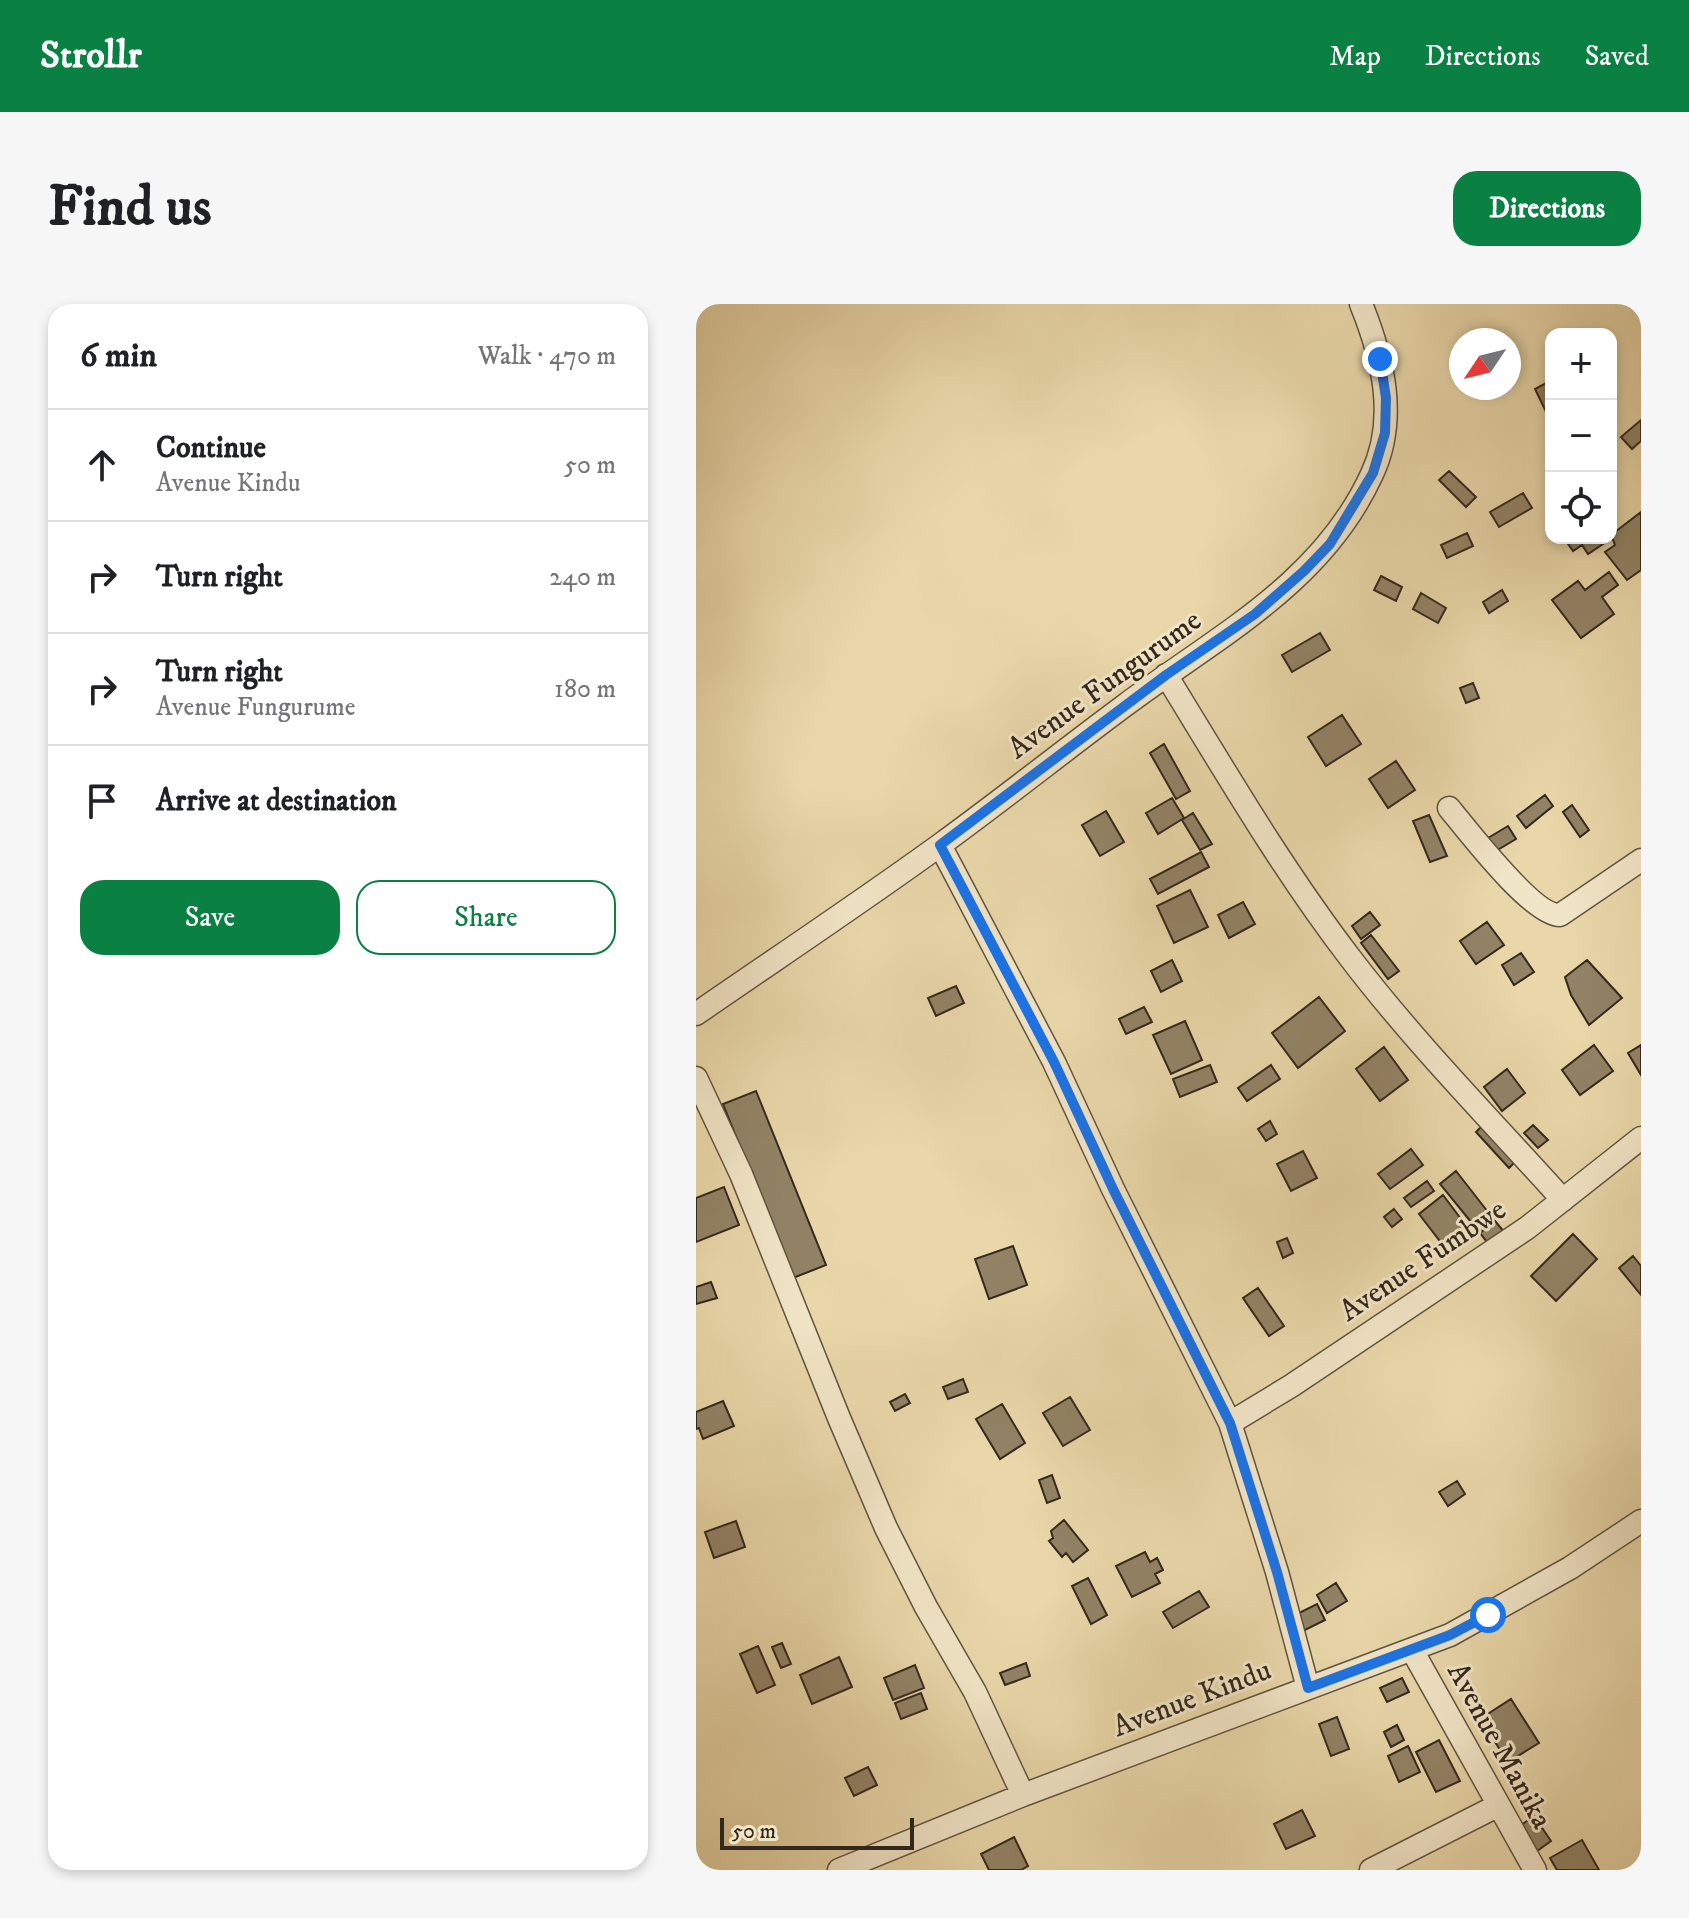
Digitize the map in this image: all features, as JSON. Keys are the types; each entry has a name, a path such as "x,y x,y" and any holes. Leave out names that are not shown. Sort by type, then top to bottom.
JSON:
{"street":[{"name":"Avenue Fungurume","path":"696,1014 940,845 1166,675 1255,614 1330,544 1373,473 1385,433 1386,398 1380,359 1361,304"},
{"path":"1166,675 1287,872 1351,959 1393,1011 1563,1200"},
{"path":"1449,808 1532,902 1552,915 1560,915 1641,860"},
{"path":"940,845 1054,1062 1113,1189 1230,1423 1277,1572 1308,1688"},
{"path":"696,1078 741,1174 886,1528 926,1607 975,1692 1023,1795"},
{"name":"Avenue Fumbwe","path":"1230,1423 1291,1386 1527,1228 1641,1138"},
{"name":"Avenue Kindu","path":"839,1870 1023,1795 1450,1635 1570,1568 1641,1521"},
{"name":"Avenue Manika","path":"1412,1650 1535,1870"},
{"path":"1371,1870 1497,1806"}],"building":[{"path":"1545,384 1545,410 1535,389"},
{"path":"1641,420 1641,441 1632,449 1621,437"},
{"path":"1449,471 1476,497 1466,507 1439,480"},
{"path":"1523,493 1532,508 1499,527 1490,512"},
{"path":"1641,512 1641,570 1627,580 1605,552 1617,544 1617,530"},
{"path":"1467,533 1473,546 1447,558 1441,545"},
{"path":"1568,544 1603,544 1588,554 1582,545 1573,551"},
{"path":"1609,572 1618,585 1602,597 1614,614 1581,638 1552,600 1578,581 1585,590"},
{"path":"1381,576 1402,587 1396,601 1374,590"},
{"path":"1502,590 1508,601 1489,613 1483,602"},
{"path":"1421,593 1446,608 1438,623 1413,609"},
{"path":"1320,633 1330,650 1292,672 1282,655"},
{"path":"1473,683 1479,698 1466,703 1460,688"},
{"path":"1342,715 1361,744 1326,766 1308,737"},
{"path":"1164,744 1190,791 1176,799 1150,753"},
{"path":"1396,761 1415,790 1388,808 1369,779"},
{"path":"1545,795 1553,806 1526,828 1517,816"},
{"path":"1172,798 1184,818 1158,834 1146,813"},
{"path":"1572,805 1589,830 1580,837 1563,812"},
{"path":"1106,811 1124,842 1100,856 1082,825"},
{"path":"1193,813 1212,844 1200,850 1182,820"},
{"path":"1429,815 1447,856 1430,862 1413,821"},
{"path":"1508,826 1516,839 1496,851 1488,838"},
{"path":"1201,852 1209,867 1158,894 1150,879"},
{"path":"1190,890 1208,927 1174,943 1157,906"},
{"path":"1243,902 1255,924 1229,938 1218,915"},
{"path":"1370,912 1380,925 1361,939 1352,926"},
{"path":"1487,922 1504,945 1476,964 1460,941"},
{"path":"1371,935 1399,971 1388,979 1361,943"},
{"path":"1521,953 1534,972 1514,985 1502,965"},
{"path":"1172,960 1182,981 1161,992 1151,971"},
{"path":"1587,960 1622,998 1589,1025 1571,995 1565,977"},
{"path":"956,986 964,1003 936,1016 928,998"},
{"path":"1319,997 1345,1031 1298,1068 1272,1033"},
{"path":"1144,1007 1152,1022 1126,1034 1119,1019"},
{"path":"1185,1021 1202,1060 1171,1074 1153,1035"},
{"path":"1594,1045 1613,1071 1580,1095 1562,1070"},
{"path":"1641,1045 1641,1075 1628,1053"},
{"path":"1384,1047 1408,1080 1380,1101 1356,1069"},
{"path":"1210,1065 1217,1082 1180,1097 1173,1079"},
{"path":"1271,1065 1280,1079 1247,1101 1238,1088"},
{"path":"1507,1069 1525,1093 1502,1111 1484,1087"},
{"path":"756,1091 826,1265 793,1278 723,1104"},
{"path":"1270,1121 1277,1134 1266,1141 1258,1129"},
{"path":"1484,1124 1517,1160 1509,1168 1476,1132"},
{"path":"1533,1125 1548,1140 1538,1148 1524,1133"},
{"path":"1411,1149 1423,1165 1390,1189 1378,1174"},
{"path":"1303,1151 1317,1178 1291,1191 1277,1164"},
{"path":"1456,1171 1495,1221 1480,1233 1440,1184"},
{"path":"1427,1181 1434,1191 1411,1207 1404,1198"},
{"path":"724,1187 739,1225 696,1242 696,1198"},
{"path":"1443,1195 1470,1231 1446,1249 1419,1214"},
{"path":"1394,1209 1402,1219 1392,1227 1384,1217"},
{"path":"1495,1221 1506,1234 1490,1246 1480,1233"},
{"path":"1573,1234 1597,1259 1556,1301 1531,1276"},
{"path":"1287,1238 1293,1253 1283,1258 1277,1242"},
{"path":"1013,1246 1027,1285 989,1299 975,1259"},
{"path":"1633,1256 1641,1266 1641,1295 1619,1268"},
{"path":"711,1282 717,1298 696,1304 696,1287"},
{"path":"1258,1288 1284,1326 1269,1336 1243,1298"},
{"path":"963,1379 968,1392 948,1399 943,1387"},
{"path":"905,1394 910,1403 895,1411 890,1402"},
{"path":"1070,1397 1090,1430 1063,1446 1043,1413"},
{"path":"723,1401 734,1426 703,1439 699,1428 696,1429 696,1412"},
{"path":"1002,1404 1025,1443 1000,1459 976,1419"},
{"path":"1052,1475 1060,1498 1047,1503 1039,1480"},
{"path":"1457,1481 1465,1494 1448,1506 1439,1492"},
{"path":"1064,1520 1088,1550 1073,1562 1066,1553 1062,1557 1049,1541 1053,1538 1051,1531"},
{"path":"736,1521 745,1547 714,1558 705,1532"},
{"path":"1145,1552 1150,1562 1157,1558 1163,1570 1155,1574 1160,1583 1132,1597 1116,1566"},
{"path":"1088,1578 1107,1615 1091,1624 1072,1586"},
{"path":"1336,1583 1347,1601 1327,1613 1317,1595"},
{"path":"1199,1591 1209,1607 1173,1628 1163,1612"},
{"path":"1317,1604 1325,1620 1301,1632 1293,1616"},
{"path":"782,1643 791,1664 781,1668 772,1647"},
{"path":"758,1646 775,1685 757,1693 740,1654"},
{"path":"839,1657 852,1687 812,1704 800,1675"},
{"path":"1026,1663 1030,1676 1005,1685 1000,1673"},
{"path":"915,1665 924,1688 893,1700 884,1678"},
{"path":"1402,1678 1409,1692 1387,1702 1380,1688"},
{"path":"921,1693 927,1709 901,1719 895,1703"},
{"path":"1511,1699 1539,1743 1508,1762 1480,1719"},
{"path":"1337,1717 1349,1749 1331,1756 1319,1724"},
{"path":"1397,1725 1404,1740 1391,1747 1384,1732"},
{"path":"1439,1740 1460,1781 1436,1792 1416,1752"},
{"path":"1408,1746 1420,1772 1399,1782 1388,1756"},
{"path":"868,1767 877,1785 854,1796 845,1778"},
{"path":"1302,1810 1315,1836 1286,1849 1274,1824"},
{"path":"1534,1816 1551,1841 1537,1851 1520,1826"},
{"path":"1014,1837 1028,1866 1021,1870 989,1870 981,1854"},
{"path":"1582,1840 1599,1870 1557,1870 1550,1858"}],"route":[{"path":"1380,359 1386,398 1385,433 1373,473 1330,544 1255,614 1166,675 940,845 1054,1062 1113,1189 1230,1423 1277,1572 1308,1688 1450,1635 1488,1615"}]}
